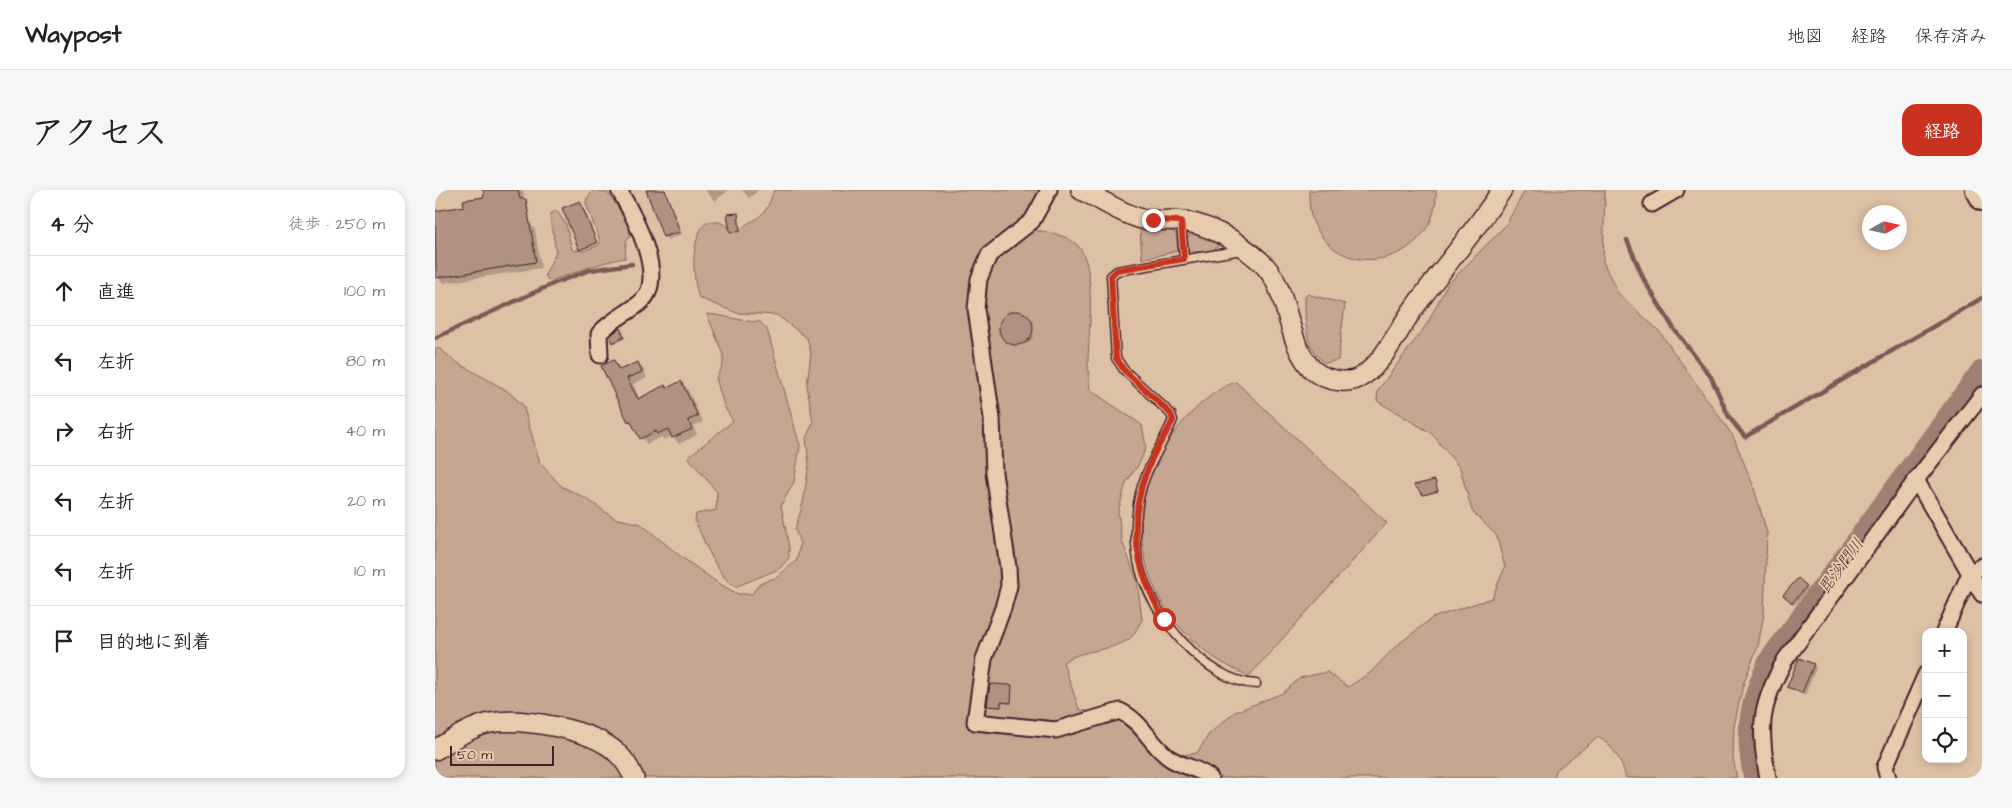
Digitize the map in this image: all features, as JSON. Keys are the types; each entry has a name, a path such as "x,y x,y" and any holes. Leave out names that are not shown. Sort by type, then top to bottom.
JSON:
{"main road":[{"path":"1976,190 1982,200"}],"street":[{"path":"600,355 599,334 607,324 642,301 650,284 643,235 619,190"},
{"path":"1049,190 1032,221 989,255 976,292 976,309 992,418 995,472 1009,586 984,660 975,722 1056,730 1120,711 1133,718 1168,757 1204,772 1210,778"},
{"path":"1081,190 1143,220 1181,221 1201,224 1243,247 1262,262 1273,276 1307,364 1328,379 1354,380 1364,376 1378,362 1437,275 1502,190"},
{"path":"1652,204 1676,190"},
{"path":"1768,778 1763,751 1761,722 1772,685 1785,660 1916,480 1982,395"},
{"path":"1916,480 1976,569 1982,594"},
{"path":"1946,628 1976,569"},
{"path":"1888,778 1885,767 1922,683"},
{"path":"435,750 489,723 525,722 564,729 599,741 617,752 629,766 634,778"}],"lane":[{"path":"1181,221 1184,259"},
{"path":"1243,247 1236,251 1117,270 1111,276 1116,358 1124,370 1171,414 1173,420 1151,459 1137,510 1136,547 1151,598 1164,619 1186,646 1227,675 1247,683 1256,684"}],"shaded area":[{"path":"594,190 608,193 629,223 630,235 626,242 625,258 548,280 545,275 556,252 550,215 556,210 566,224 572,250 583,251 599,245 600,241 586,203 587,198"},
{"path":"774,190 1043,190 1030,230 1055,234 1072,241 1084,255 1088,268 1090,284 1088,373 1090,390 1142,425 1146,447 1140,462 1126,483 1118,512 1122,541 1137,580 1142,620 1128,640 1112,647 1078,655 1063,662 1079,709 1120,721 1143,742 1175,756 1197,753 1209,734 1235,712 1283,693 1300,678 1327,672 1348,687 1370,673 1395,647 1432,618 1492,598 1505,567 1496,535 1472,511 1460,468 1431,433 1377,401 1378,390 1427,324 1447,285 1506,225 1525,190 1605,190 1603,262 1618,293 1659,331 1733,436 1753,485 1767,533 1764,613 1758,646 1743,685 1734,726 1733,758 1737,778 1626,778 1616,754 1598,737 1556,770 1554,778 435,778 435,348 440,349 456,362 506,390 523,405 540,463 561,486 587,499 614,518 641,524 680,556 718,583 738,594 752,594 759,584 777,577 797,560 800,544 795,529 803,503 809,464 806,438 813,423 807,385 811,353 807,338 777,315 737,313 699,298 695,280 694,259 697,239 706,222 719,222 739,232 763,213 769,204"},
{"path":"1309,190 1436,190 1433,214 1423,233 1407,248 1388,257 1367,260 1347,255 1328,244 1312,220"},
{"path":"1140,229 1173,231 1176,233 1178,251 1142,259"},
{"path":"1191,233 1218,242 1217,247 1212,251 1190,252 1187,239"},
{"path":"1307,294 1345,304 1338,360 1325,363 1318,356 1309,341 1306,324 1305,296"},
{"path":"707,314 760,322 767,329 800,446 794,482 781,505 789,547 789,558 779,569 735,587 722,575 695,521 696,514 716,510 717,492 688,457 733,421 724,406 716,378 723,365 723,354"},
{"path":"1236,382 1387,523 1249,676 1213,656 1183,631 1161,600 1147,566 1141,530 1145,494 1158,457 1182,423 1194,411 1214,393"}],"building":[{"path":"483,190 518,190 520,199 526,199 536,262 436,278 435,211 464,206 463,200 484,197"},
{"path":"646,190 665,190 680,232 663,237"},
{"path":"580,201 597,243 579,250 562,208"},
{"path":"738,213 740,231 730,232 727,214"},
{"path":"1016,311 1028,316 1033,328 1028,340 1016,345 1004,340 999,328 1004,316"},
{"path":"620,328 624,337 613,343 610,336"},
{"path":"614,360 619,370 638,362 642,372 627,378 638,399 665,385 667,388 681,381 698,416 688,420 692,429 672,438 668,429 657,434 656,431 640,439 630,420 628,422 601,366"},
{"path":"1435,480 1438,491 1423,495 1414,485"},
{"path":"1798,578 1807,586 1792,603 1783,595"},
{"path":"1799,658 1814,664 1802,693 1787,687"},
{"path":"990,684 1012,685 1011,703 1001,702 1001,707 987,706"}],"waterway":[{"path":"1627,240 1644,280 1674,329 1711,377 1729,417 1745,437 1982,298"},
{"path":"435,338 555,283 590,270 632,264"},
{"name":"毘沙門川","path":"1756,778 1751,746 1752,718 1759,691 1771,661 1982,373"}],"route":[{"path":"1153,220 1181,221 1184,259 1117,270 1111,276 1116,358 1124,370 1171,414 1173,420 1151,459 1137,510 1136,547 1140,569 1151,598 1164,619"}]}
